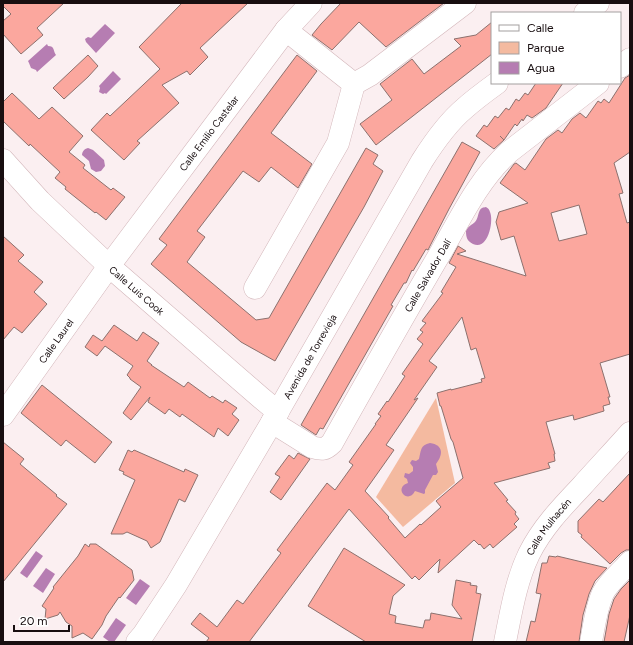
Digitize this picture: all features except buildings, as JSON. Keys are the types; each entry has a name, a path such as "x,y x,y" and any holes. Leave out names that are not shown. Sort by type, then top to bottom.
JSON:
{"street":[{"name":"Calle Emilio Castelar","path":"109,266 286,30 311,3"},
{"path":"255,288 338,143 354,84 370,75 465,3"},
{"path":"586,12 598,3"},
{"path":"286,30 354,84"},
{"path":"621,66 630,59"},
{"name":"Avenida de Torrevieja","path":"137,642 173,589 275,417 431,146 441,132 464,109 496,84"},
{"name":"Calle Salvador Dalí","path":"275,417 312,447 319,450 327,448 332,443 411,302 482,182 499,161 509,152 597,84"},
{"name":"Calle Luis Cook","path":"3,160 40,201 109,266 254,392 275,417"},
{"name":"Calle Laurel","path":"3,415 109,266"},
{"name":"Calle Mulhacén","path":"505,642 520,576 540,535 553,517 630,433"},
{"path":"591,642 603,593 630,562"}],"green space":[{"path":"436,398 455,483 403,527 376,497"}],"water":[{"path":"105,24 115,33 96,53 85,39 88,37 91,38"},
{"path":"47,44 53,48 56,55 37,72 31,68 28,61"},
{"path":"113,71 121,79 106,94 99,92 99,86"},
{"path":"88,148 93,150 104,160 105,166 101,171 96,172 91,169 89,161 82,155 85,149"},
{"path":"486,207 491,216 489,234 483,243 478,245 473,244 467,239 466,231 476,221 479,211"},
{"path":"430,443 438,446 441,451 440,457 436,464 438,472 436,475 433,475 424,494 415,491 412,495 406,496 402,491 404,485 408,483 407,479 404,477 405,473 409,474 413,471 413,467 410,463 412,460 416,461 419,459 424,445"},
{"path":"36,551 43,556 27,578 20,573"},
{"path":"46,568 55,574 43,593 33,586"},
{"path":"140,579 150,586 136,605 126,598"},
{"path":"116,618 126,625 114,642 110,642 103,637"}]}
